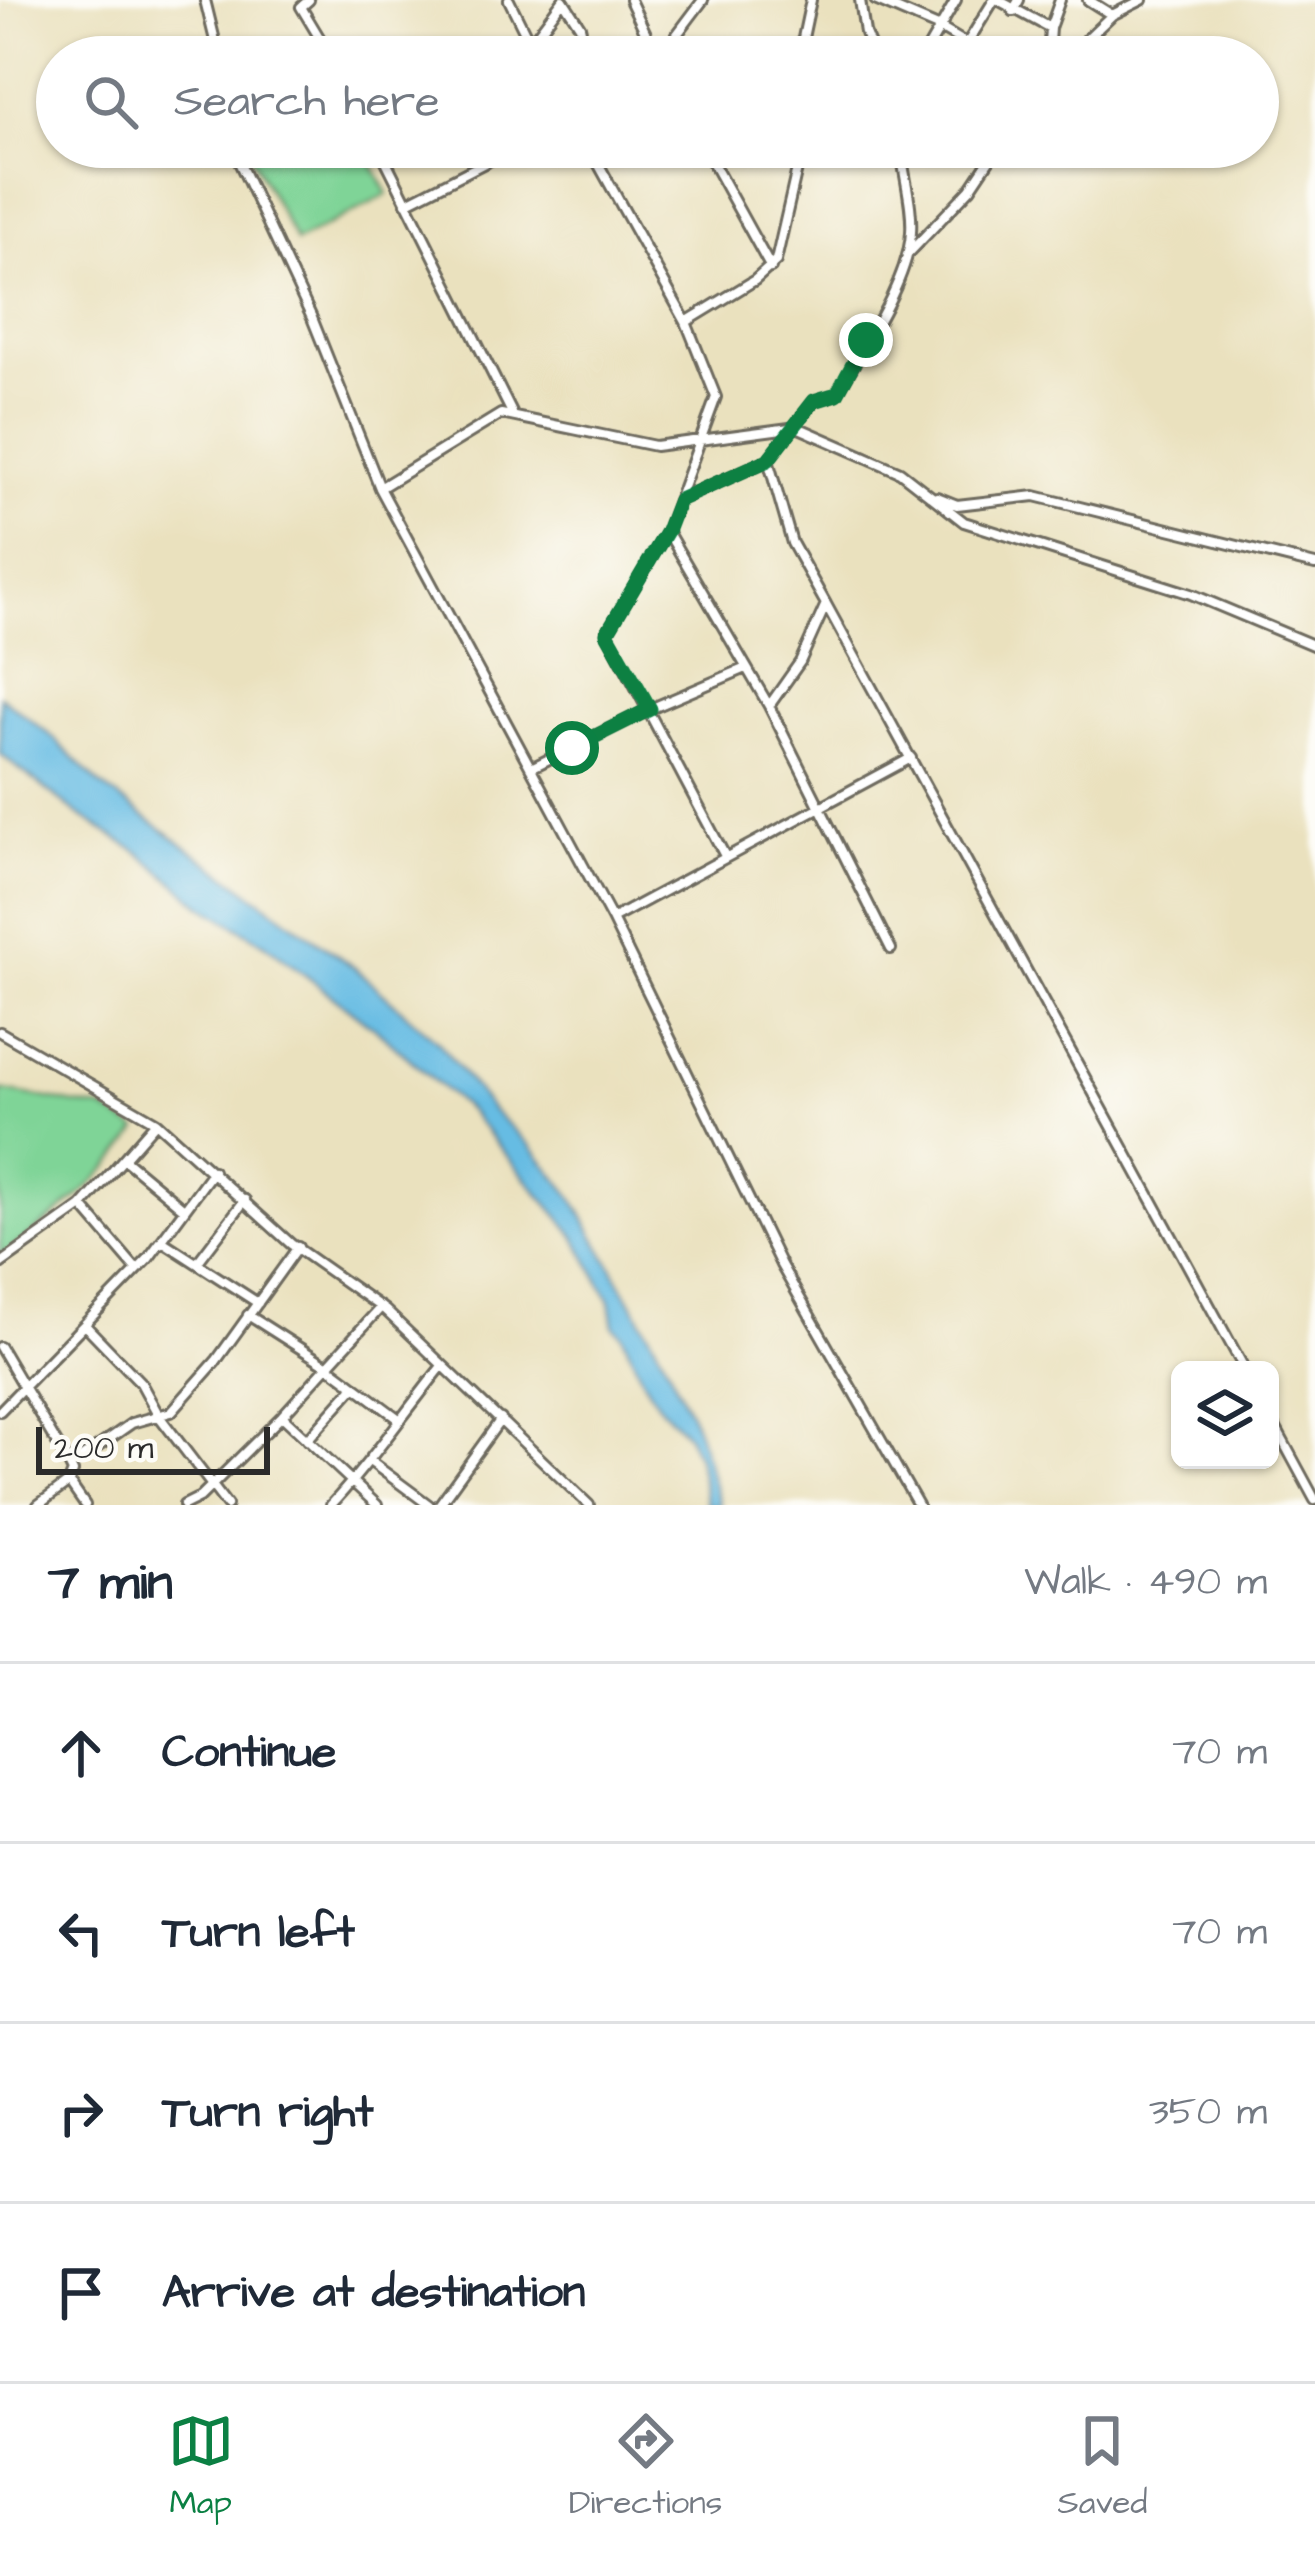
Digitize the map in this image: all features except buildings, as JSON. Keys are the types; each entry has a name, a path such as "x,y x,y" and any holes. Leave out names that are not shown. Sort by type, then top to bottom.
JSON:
{"street":[{"path":"205,0 214,36"},
{"path":"309,0 301,7 318,36"},
{"path":"509,0 526,36"},
{"path":"536,36 563,0 582,36"},
{"path":"630,0 648,36"},
{"path":"675,36 703,0"},
{"path":"803,36 811,0"},
{"path":"860,0 866,36"},
{"path":"875,0 951,36"},
{"path":"896,11 901,0"},
{"path":"935,36 956,0"},
{"path":"977,36 996,0 1050,28"},
{"path":"1013,11 1019,0"},
{"path":"1049,36 1060,0"},
{"path":"1088,0 1112,15"},
{"path":"1090,36 1112,15 1142,0"},
{"path":"242,168 312,318 380,488 612,919 781,1264 918,1505"},
{"path":"389,168 512,413"},
{"path":"406,202 474,168"},
{"path":"602,168 686,322 716,397 667,531 607,633 724,856"},
{"path":"716,168 771,268"},
{"path":"686,322 771,268 780,251 798,168"},
{"path":"679,500 768,460 814,401 837,394 896,292 907,255 912,230 904,168"},
{"path":"907,255 984,168"},
{"path":"380,488 501,414 656,446 797,428 900,472 964,522 1191,594 1315,646"},
{"path":"768,460 792,543 1239,1361"},
{"path":"926,493 957,505 1035,496 1315,566"},
{"path":"667,531 769,706 891,949"},
{"path":"769,706 800,662 826,604"},
{"path":"533,767 746,668"},
{"path":"612,919 911,758"},
{"path":"0,1032 156,1122 298,1247 381,1307 590,1505"},
{"path":"0,1264 82,1206 156,1122"},
{"path":"125,1160 184,1210"},
{"path":"0,1411 137,1270 213,1171"},
{"path":"197,1262 245,1200"},
{"path":"82,1206 137,1270"},
{"path":"162,1241 258,1303"},
{"path":"70,1466 132,1423 177,1407 298,1247"},
{"path":"184,1505 210,1487 282,1416 381,1307"},
{"path":"248,1315 399,1419"},
{"path":"86,1325 141,1383 159,1416 227,1505"},
{"path":"0,1347 73,1472 69,1482 38,1505"},
{"path":"331,1505 371,1462 442,1366"},
{"path":"307,1440 355,1386"},
{"path":"282,1416 377,1505"},
{"path":"439,1505 501,1419"},
{"path":"1279,1434 1315,1500"},
{"path":"371,1462 430,1505"},
{"path":"69,1482 85,1505"}],"green space":[{"path":"257,168 374,168 388,194 296,242"},
{"path":"0,1090 103,1109 138,1130 92,1184 0,1257"}],"water":[{"path":"0,696 49,734 102,786 355,968 439,1043 491,1109 530,1145 573,1198 666,1363 696,1426 720,1505 707,1505 698,1460 687,1435 643,1380 614,1326 610,1301 575,1236 469,1111 378,1031 265,944 203,906 138,852 79,815 0,754"}],"route":[{"path":"572,748 650,709 607,633 667,531 679,500 768,460 814,401 837,394 866,340"}]}
